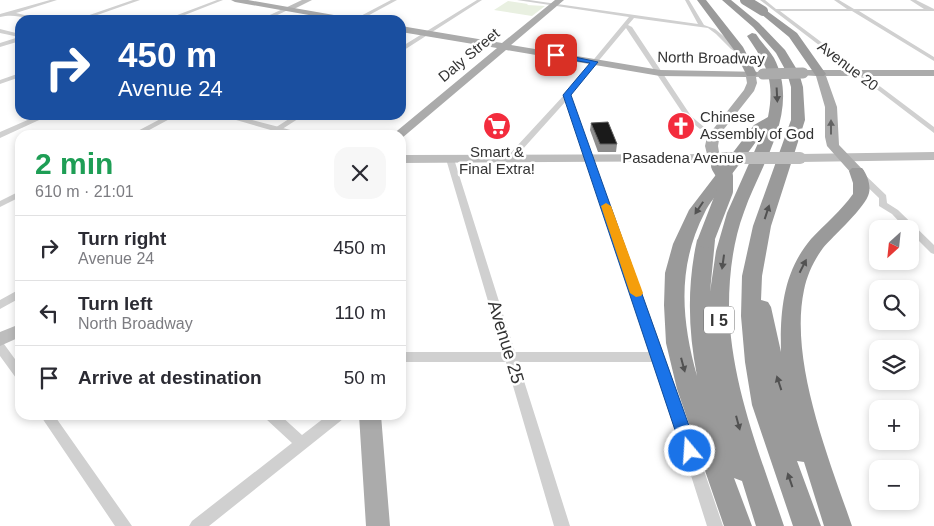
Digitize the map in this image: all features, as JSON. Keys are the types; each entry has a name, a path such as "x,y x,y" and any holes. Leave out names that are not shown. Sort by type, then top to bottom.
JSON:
{"highway":[{"path":"701,0 757,74"},
{"name":"I 5","path":"713,0 755,39 771,64 778,93 778,105 769,138 735,213 725,250 720,283 719,317 731,397 769,526"},
{"name":"I 5","path":"726,0 756,25 781,52 793,73 797,87 798,120 762,226 752,276 751,316 764,405 807,526"},
{"path":"746,0 779,40 781,52"},
{"path":"746,0 793,35 820,74"},
{"path":"738,526 692,398 677,343 674,305 675,273 682,244 697,210 759,128 775,118"},
{"path":"719,160 725,176 725,191 706,240 701,263 698,294 699,319 706,368 720,424 769,526"},
{"path":"838,526 807,430 792,357 790,312 796,281 806,260 861,194 861,183 857,171"},
{"path":"752,276 763,315 772,361 791,423 820,499 833,526"}],"main road":[{"path":"235,0 322,15"},
{"path":"287,9 308,0"},
{"name":"Daly Street","path":"404,130 558,3"},
{"name":"North Broadway","path":"406,30 660,73 934,73"},
{"path":"719,160 710,146 714,133 749,91 757,74"},
{"path":"820,74 831,107 831,137 833,146 857,171"},
{"name":"Pasadena Avenue","path":"406,158 719,160 934,156"},
{"path":"0,340 15,332"},
{"path":"370,420 378,526"}],"street":[{"path":"0,16 55,0"},
{"path":"93,15 138,0"},
{"path":"180,15 221,0"},
{"path":"366,15 395,0"},
{"path":"406,47 480,0"},
{"path":"519,0 558,3 702,26 714,30 736,52 743,55"},
{"path":"687,0 702,26"},
{"name":"Avenue 20","path":"762,0 934,131"},
{"path":"836,0 934,60"},
{"path":"912,0 933,10"},
{"path":"273,15 287,9"},
{"path":"775,10 933,10"},
{"path":"10,13 19,15"},
{"path":"510,158 567,95 633,16"},
{"path":"625,25 629,27 688,117 700,127"},
{"path":"0,32 15,36"},
{"path":"0,45 15,40"},
{"path":"0,82 15,77"},
{"path":"567,95 659,356 715,526"},
{"path":"0,135 34,120"},
{"path":"144,130 163,120"},
{"path":"242,120 281,130"},
{"path":"277,129 292,120"},
{"name":"Avenue 25","path":"450,159 562,526"},
{"path":"857,171 883,197 882,204 895,212 934,252"},
{"path":"0,204 15,196"},
{"path":"0,305 15,296"},
{"path":"0,347 15,368"},
{"path":"406,357 659,356"},
{"path":"50,420 124,526"},
{"path":"276,420 301,443"},
{"path":"197,526 331,420"}],"green space":[{"path":"508,1 545,6 532,16 494,10"}],"building":[{"path":"608,122 617,144 600,144 591,123"}],"slow traffic":[{"path":"606,206 636,293"}],"place":[{"name":"Smart & Final Extra!","path":"497,126"},
{"name":"Chinese Assembly of God","path":"681,126"}],"route":[{"path":"556,55 594,62 567,95 659,356 690,451"}]}
